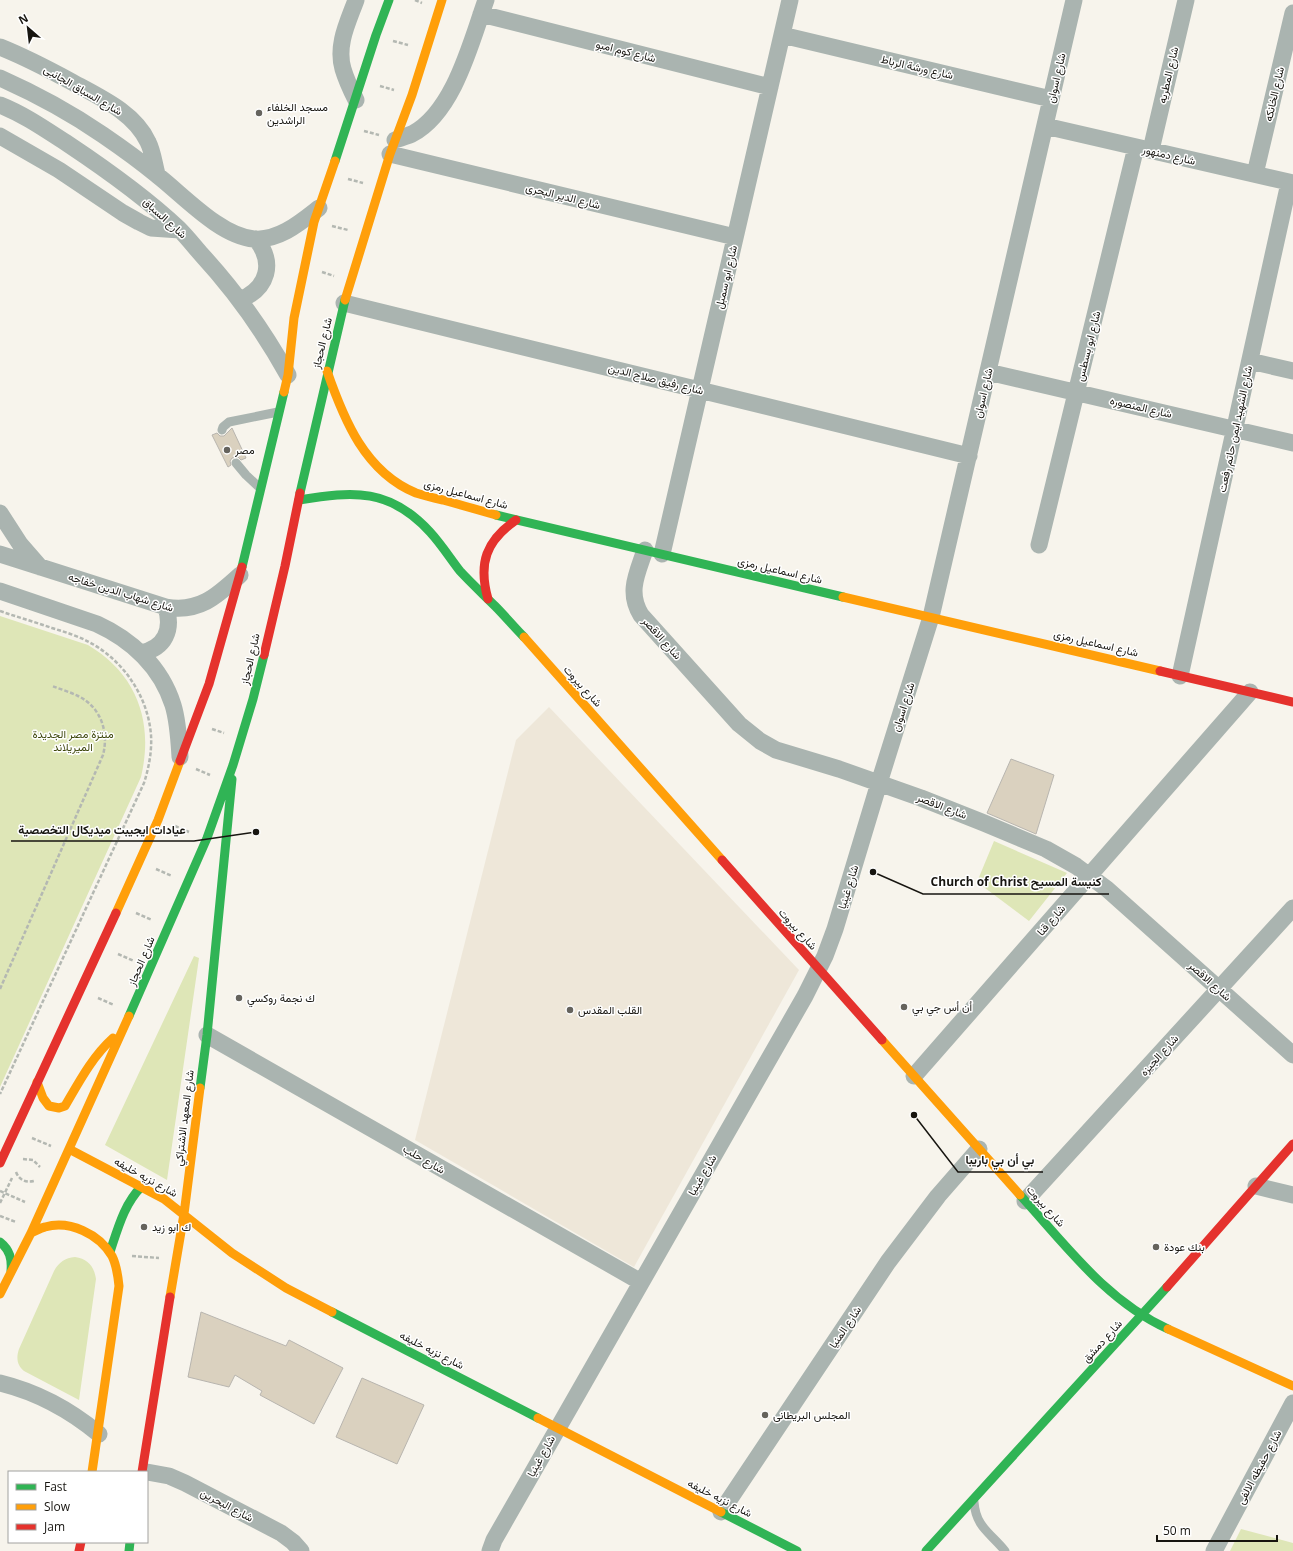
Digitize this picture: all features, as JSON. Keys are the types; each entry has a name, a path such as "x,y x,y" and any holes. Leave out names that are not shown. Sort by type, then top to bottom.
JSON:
{"street":[{"path":"356,0 342,41 340,55 344,74 356,100"},
{"path":"0,1163 3,1148 15,1131 81,991 158,820 209,684 240,575 288,375 294,318 316,215 389,0"},
{"name":"شارع الحجاز","path":"0,1294 31,1233 124,1030 206,838 233,765 253,699 285,566 327,371 350,281 392,147 412,96 425,50 442,0"},
{"name":"شارع ابو سمبل","path":"662,554 790,0"},
{"name":"شارع اسوان","path":"878,783 932,617 1074,0"},
{"name":"شارع المطريه","path":"1144,149 1186,0"},
{"path":"392,147 422,127 435,115 446,101 458,77 484,7"},
{"name":"شارع كوم امبو","path":"484,7 770,87"},
{"name":"شارع الخانكه","path":"1255,174 1293,13"},
{"name":"شارع ورشة الرباط","path":"782,35 1052,99"},
{"name":"شارع السباق الجانبى","path":"0,47 52,71 87,90 129,118 140,129 148,141 157,174"},
{"path":"0,78 48,101 84,122 157,174 219,226 237,235 256,239 280,234 316,215"},
{"name":"شارع السباق","path":"0,105 23,115 46,129 111,173 146,200 180,230 228,283 267,339 288,375"},
{"name":"شارع دمنهور","path":"1045,126 1291,183"},
{"path":"0,136 59,170 139,222 151,228 180,230"},
{"name":"شارع الدير البحرى","path":"392,147 735,237"},
{"name":"شارع ابو بسطس","path":"1039,545 1076,393 1144,149"},
{"name":"شارع الشهيد ايمن حاتم رفعت","path":"1180,676 1291,183"},
{"path":"240,300 249,297 257,291 266,274 266,255 256,239"},
{"name":"شارع رفيق صلاح الدين","path":"344,303 969,456"},
{"path":"1250,361 1293,371"},
{"name":"شارع اسماعيل رمزى","path":"327,371 341,412 358,444 373,463 390,479 406,489 433,499 516,520 1293,702"},
{"name":"شارع المنصوره","path":"988,372 1293,443"},
{"name":"شارع بيروت","path":"299,500 334,494 362,495 386,499 411,512 427,528 463,574 488,599 1090,1274 1115,1296 1142,1315 1175,1333 1293,1386"},
{"path":"0,513 20,544 40,567"},
{"path":"488,599 483,578 485,557 490,544 499,533 516,520"},
{"name":"شارع الاقصر","path":"645,550 633,590 637,609 739,724 760,741 776,750 878,783 942,806 1025,840 1057,855 1090,875 1107,889 1293,1055"},
{"name":"شارع شهاب الدين خفاجه","path":"0,554 166,607 184,609 208,601 240,575"},
{"path":"0,591 97,624 122,637 141,653 161,680 174,706 179,736 180,763"},
{"path":"141,653 154,648 165,638 168,631 169,622 166,607"},
{"name":"شارع قنا","path":"914,1076 1250,692"},
{"name":"شارع المعهد الاشتراكي","path":"142,1471 184,1214 207,1035 233,765"},
{"name":"شارع غينيا","path":"490,1551 494,1540 557,1428 805,996 835,929 878,783"},
{"name":"شارع الجيزه","path":"1026,1201 1293,908"},
{"path":"37,1082 45,1102 49,1106 54,1108 65,1106 91,1062 112,1039 124,1030"},
{"name":"شارع حلب","path":"207,1035 641,1282"},
{"name":"شارع دمشق","path":"926,1551 1142,1315 1293,1144"},
{"name":"شارع نزيه خليفه","path":"69,1149 142,1186 164,1199 242,1260 286,1288 797,1551"},
{"name":"شارع المنيا","path":"721,1512 880,1273 925,1212 979,1149"},
{"path":"111,1253 125,1209 135,1192 142,1186"},
{"path":"1256,1186 1293,1195"},
{"path":"31,1233 52,1225 69,1227 92,1235 111,1253 118,1269 120,1286 99,1434 92,1471"},
{"path":"0,1242 9,1252 12,1261 11,1271"},
{"path":"0,1383 24,1390 54,1404 99,1434"},
{"name":"شارع حفيظه الالفى","path":"1214,1551 1293,1403"},
{"name":"شارع البحرين","path":"148,1472 169,1476 185,1483 281,1533 301,1551"}],"lane":[{"path":"222,430 223,427 229,422 279,412"},
{"path":"236,463 261,489"},
{"path":"974,1498 980,1525 1005,1551"}],"path":[{"path":"376,35 425,50"},
{"path":"362,81 412,96"},
{"path":"346,126 392,147"},
{"path":"330,174 380,187"},
{"path":"316,215 365,234"},
{"path":"304,266 350,281"},
{"path":"0,611 74,635 89,642 116,661 136,687 143,702 150,728 151,750 149,767 144,783 0,1094"},
{"path":"0,989 106,746 104,728 99,716 92,706 78,696 52,686"},
{"path":"194,723 241,739"},
{"path":"180,763 227,782"},
{"path":"158,820 206,838"},
{"path":"139,861 187,883"},
{"path":"119,906 168,927"},
{"path":"101,947 151,968"},
{"path":"81,991 131,1013"},
{"path":"15,1131 53,1147 69,1149"},
{"path":"20,1160 34,1160 39,1164 41,1171"},
{"path":"16,1169 19,1178 25,1182 32,1182 38,1178"},
{"path":"0,1191 42,1209"},
{"path":"111,1253 176,1260"}],"shaded area":[{"path":"549,707 799,970 634,1267 415,1140 516,740"}],"green space":[{"name":"منتزة مصر الجديدة الميريلاند","path":"0,616 88,645 105,657 119,670 130,685 138,701 143,719 145,737 141,777 0,1087"},
{"path":"994,841 1067,873 1029,921 977,882"},
{"path":"194,956 199,958 167,1180 105,1145"},
{"path":"75,1257 83,1259 90,1264 94,1270 96,1279 79,1400 24,1371 17,1358 19,1349 54,1271 63,1261 68,1258"},
{"path":"1241,1529 1293,1543 1293,1551 1230,1551"}],"building":[{"path":"232,428 246,458 241,460 238,457 232,458 230,461 231,465 228,467 212,435 217,433 220,436 224,436"},
{"path":"1011,759 1054,775 1036,834 987,813"},
{"path":"201,1312 286,1346 289,1340 343,1368 314,1424 260,1395 262,1391 235,1375 229,1387 188,1377"},
{"path":"362,1378 424,1405 397,1464 336,1437"}],"traffic: fast":[{"path":"335,161 389,0"},
{"path":"300,493 345,300"},
{"path":"242,567 284,392"},
{"path":"299,500 337,495 370,496 385,500 400,507 430,532 460,571 524,637"},
{"path":"496,515 843,597"},
{"path":"129,1016 207,838 233,765 253,699 264,655"},
{"path":"200,1088 207,1035 232,779"},
{"path":"110,1252 126,1208 142,1186"},
{"path":"1020,1195 1070,1252 1106,1287 1125,1303 1168,1329"},
{"path":"0,1242 10,1255 11,1271"},
{"path":"926,1551 1167,1287"},
{"path":"332,1312 538,1418"},
{"path":"721,1512 797,1551"},
{"path":"129,1551 130,1543"}],"traffic: slow":[{"path":"345,300 390,154 412,95 442,0"},
{"path":"284,392 288,375 294,318 314,222 335,161"},
{"path":"327,371 349,426 370,458 383,472 398,484 416,493 496,515"},
{"path":"843,597 1160,671"},
{"path":"524,637 722,860"},
{"path":"116,913 158,820 180,761"},
{"path":"0,1294 31,1233 129,1016"},
{"path":"37,1082 43,1098 49,1106 59,1108 65,1106 92,1062 105,1045 113,1038"},
{"path":"882,1040 1020,1195"},
{"path":"170,1297 184,1214 200,1088"},
{"path":"69,1149 164,1199 232,1253 286,1288 332,1312"},
{"path":"31,1233 43,1227 55,1225 74,1227 92,1235 100,1241 112,1256 116,1267 119,1286 92,1471"},
{"path":"1168,1329 1293,1386"},
{"path":"538,1418 721,1512"}],"traffic: jam":[{"path":"264,655 300,493"},
{"path":"488,599 484,574 487,554 491,545 498,536 516,520"},
{"path":"180,761 209,684 242,567"},
{"path":"1160,671 1293,702"},
{"path":"722,860 882,1040"},
{"path":"0,1163 116,913"},
{"path":"1167,1287 1293,1144"},
{"path":"142,1471 170,1297"},
{"path":"79,1551 81,1543"}],"place":[{"name":"مسجد الخلفاء الراشدين","path":"259,113"},
{"name":"مصر","path":"227,450"},
{"name":"عيادات ايجيبت ميديكال التخصصية","path":"256,832"},
{"name":"Church of Christ كنيسة المسيح","path":"873,872"},
{"name":"ك نجمة روكسي","path":"239,998"},
{"name":"أن أس جي بي","path":"904,1007"},
{"name":"القلب المقدس","path":"570,1010"},
{"name":"بي أن بي باريبا","path":"914,1115"},
{"name":"ك ابو زيد","path":"144,1227"},
{"name":"بنك عودة","path":"1156,1247"},
{"name":"المجلس البريطانى","path":"765,1415"}]}
